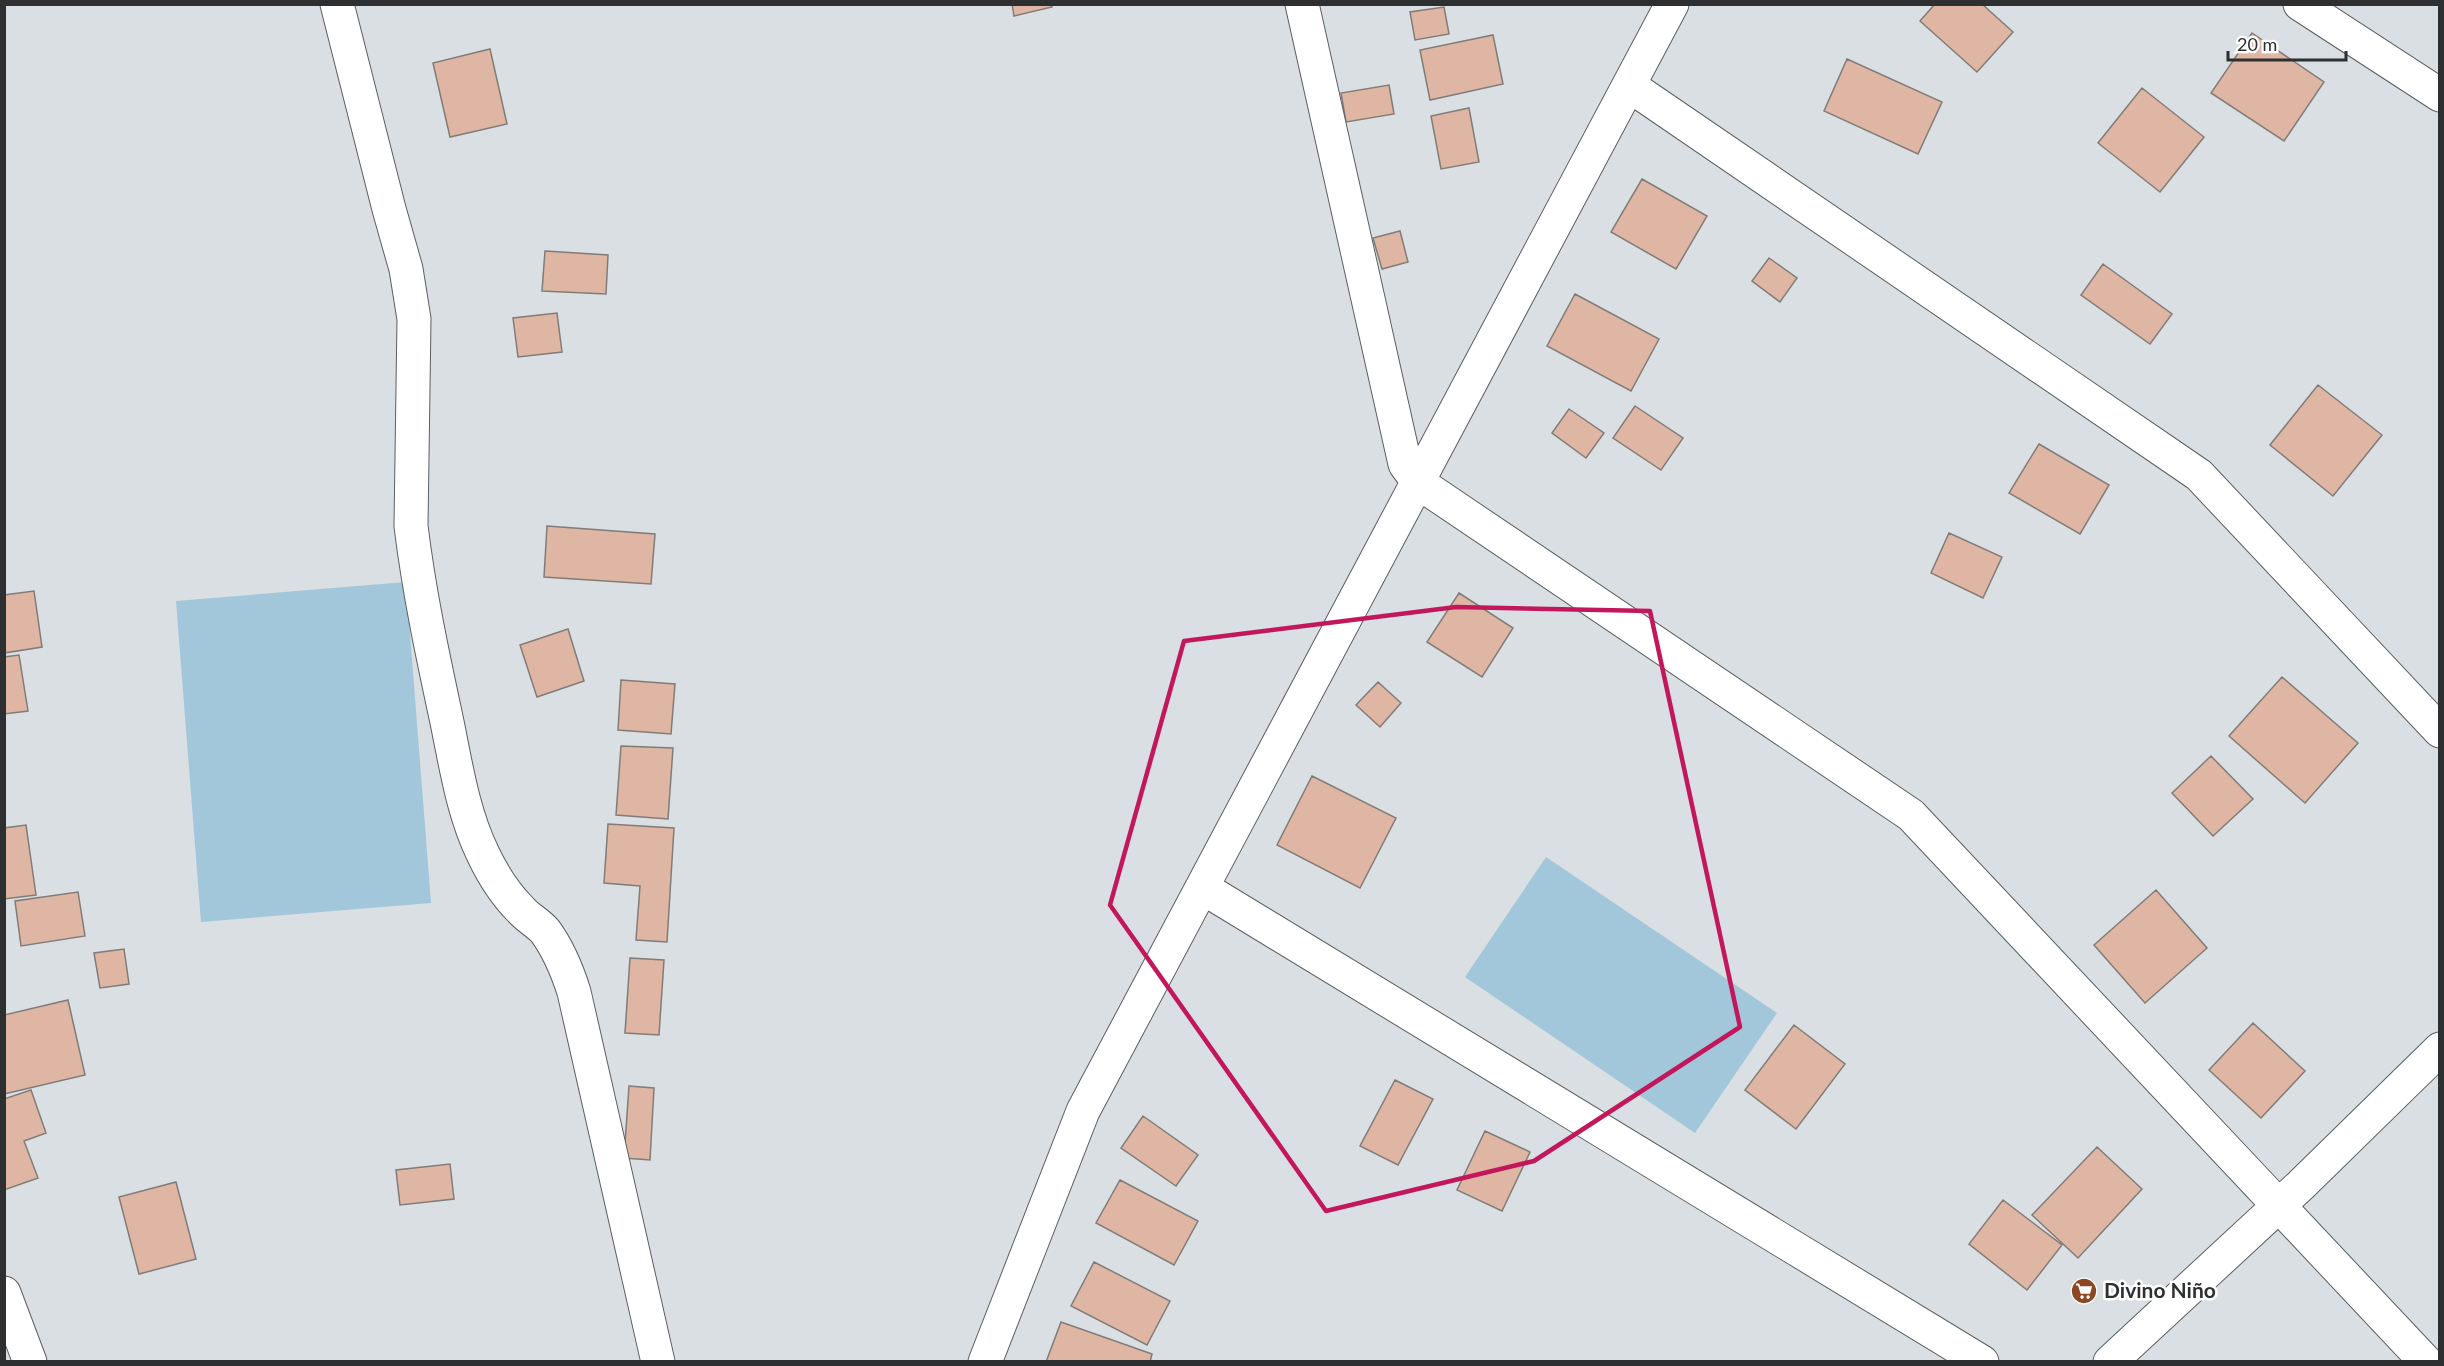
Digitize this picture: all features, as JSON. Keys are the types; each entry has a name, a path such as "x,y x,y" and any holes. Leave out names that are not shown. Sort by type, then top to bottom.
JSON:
{"street":[{"path":"337,4 406,269 414,319 411,525 432,652 471,827 483,856 505,890 521,911 544,930 563,960 574,992 658,1362"},
{"path":"1302,4 1405,464 1419,483 1911,815 2426,1362"},
{"path":"985,1362 1083,1111 1672,4"},
{"path":"2300,4 2439,95"},
{"path":"1630,86 2199,475 2439,731"},
{"path":"1203,888 1982,1362"},
{"path":"2110,1362 2279,1205 2439,1049"},
{"path":"4,1293 30,1362"}],"highlighted area":[{"path":"1456,607 1650,611 1740,1027 1534,1161 1326,1211 1110,905 1184,641"}],"shaded area":[{"path":"406,582 431,903 201,922 176,601"},
{"path":"1546,857 1777,1013 1695,1133 1465,977"}],"building":[{"path":"1012,4 1051,4 1052,7 1014,16"},
{"path":"1935,4 1982,4 2013,32 1977,72 1920,21"},
{"path":"1444,7 1449,34 1415,40 1410,12"},
{"path":"2252,33 2324,82 2284,141 2211,93"},
{"path":"1493,35 1503,84 1430,100 1420,50"},
{"path":"490,49 507,124 450,137 433,63"},
{"path":"1847,59 1942,102 1918,154 1824,111"},
{"path":"1389,85 1394,114 1346,122 1341,93"},
{"path":"2142,88 2204,137 2160,192 2098,143"},
{"path":"1469,108 1479,162 1441,169 1431,116"},
{"path":"1642,179 1707,216 1676,269 1611,232"},
{"path":"1400,231 1408,262 1382,269 1373,238"},
{"path":"545,251 608,255 606,294 542,291"},
{"path":"1769,258 1797,278 1780,302 1752,281"},
{"path":"2103,264 2172,314 2150,344 2081,295"},
{"path":"1575,294 1659,339 1631,391 1547,346"},
{"path":"557,313 562,352 518,357 513,318"},
{"path":"2318,385 2382,435 2333,496 2270,445"},
{"path":"1635,406 1683,438 1661,470 1613,438"},
{"path":"1569,409 1604,433 1586,458 1552,433"},
{"path":"2039,444 2109,485 2080,534 2009,493"},
{"path":"547,526 655,534 651,584 544,577"},
{"path":"1949,533 2002,557 1983,598 1931,573"},
{"path":"34,591 42,647 4,653 4,595"},
{"path":"1459,593 1513,628 1482,677 1427,642"},
{"path":"568,629 584,681 537,697 520,645"},
{"path":"19,655 28,711 4,714 4,657"},
{"path":"2282,677 2358,743 2305,803 2229,736"},
{"path":"621,680 675,684 671,734 618,730"},
{"path":"1378,682 1401,703 1380,727 1356,705"},
{"path":"621,746 673,748 668,819 616,815"},
{"path":"2211,756 2253,799 2213,836 2172,793"},
{"path":"1312,776 1396,818 1360,888 1277,845"},
{"path":"608,824 674,828 667,942 636,940 640,886 604,883"},
{"path":"26,825 36,895 4,899 4,828"},
{"path":"2156,890 2207,948 2145,1003 2094,945"},
{"path":"78,892 85,936 21,946 15,901"},
{"path":"124,949 129,984 100,988 94,953"},
{"path":"630,958 664,960 659,1035 625,1033"},
{"path":"68,1000 85,1075 4,1094 4,1015"},
{"path":"2253,1023 2305,1071 2261,1118 2209,1070"},
{"path":"1794,1025 1845,1064 1796,1129 1745,1090"},
{"path":"1395,1080 1433,1099 1398,1165 1360,1146"},
{"path":"629,1086 654,1088 650,1160 624,1158"},
{"path":"31,1090 46,1133 24,1141 38,1178 4,1190 4,1099"},
{"path":"1143,1116 1198,1155 1176,1186 1121,1148"},
{"path":"1485,1131 1530,1152 1502,1211 1457,1190"},
{"path":"2097,1147 2142,1189 2078,1258 2032,1215"},
{"path":"450,1164 454,1199 400,1205 396,1170"},
{"path":"1120,1180 1198,1221 1174,1265 1096,1223"},
{"path":"176,1182 196,1259 139,1274 119,1197"},
{"path":"2003,1200 2062,1245 2027,1290 1969,1244"},
{"path":"1094,1262 1170,1301 1147,1345 1071,1306"},
{"path":"1061,1322 1152,1354 1150,1362 1046,1362"}],"place":[{"name":"Divino Niño","path":"2084,1291"}]}
